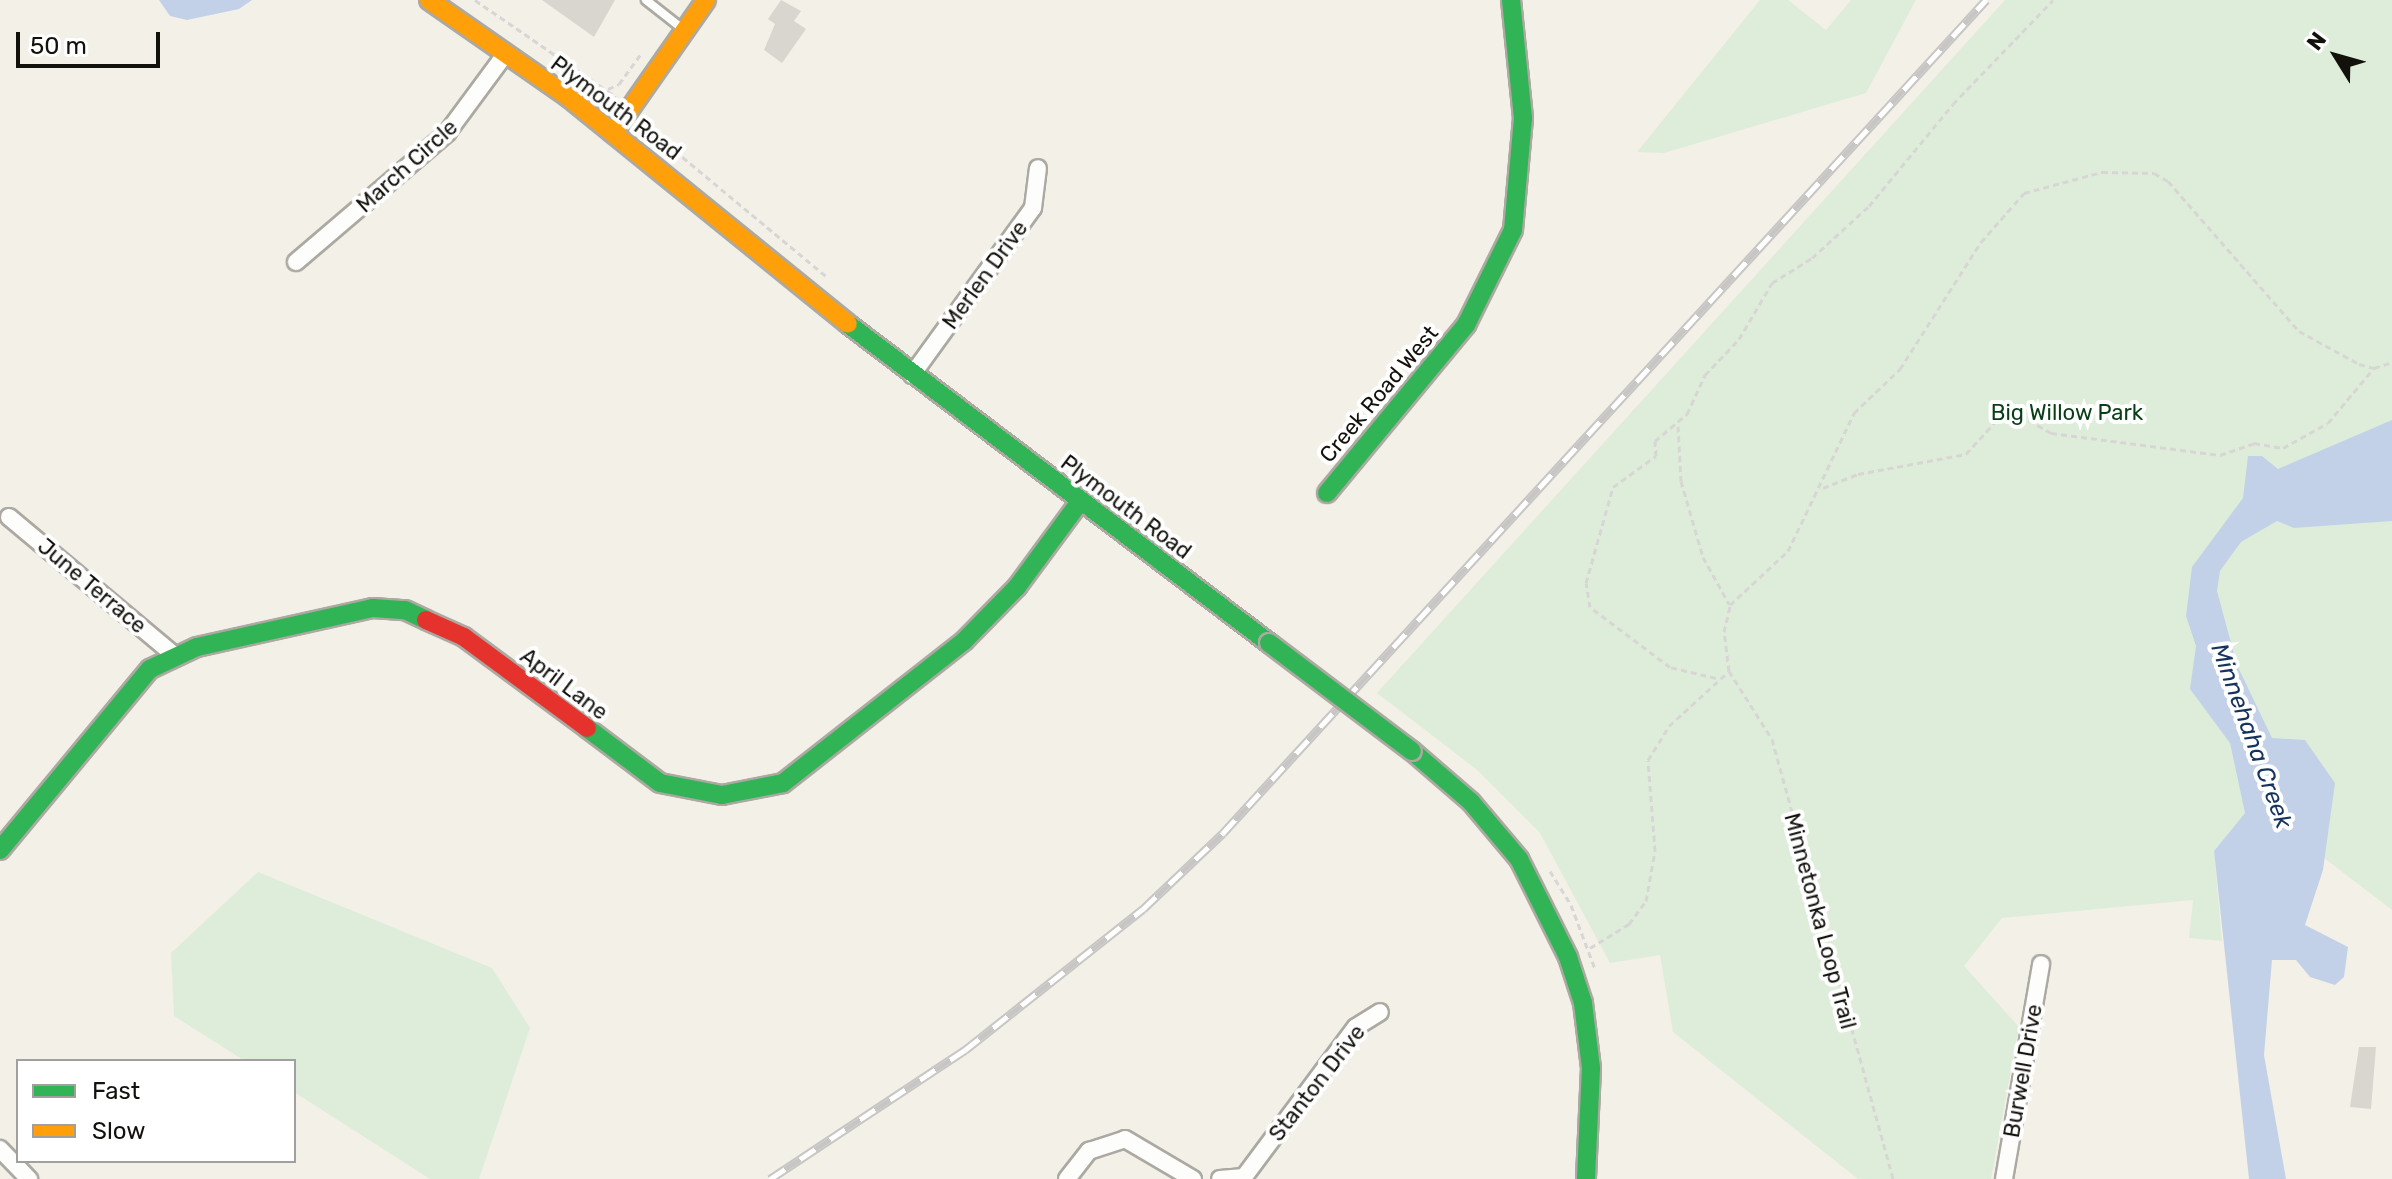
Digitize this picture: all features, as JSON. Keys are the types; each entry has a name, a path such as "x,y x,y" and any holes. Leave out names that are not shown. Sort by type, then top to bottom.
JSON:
{"street":[{"name":"Plymouth Road","path":"429,0 613,133 912,375 1412,751 1471,802 1519,859 1568,957 1583,1003 1591,1068 1586,1179"},
{"path":"613,133 706,0"},
{"name":"Creek Road West","path":"1327,493 1466,325 1513,230 1522,179 1523,118 1511,0"},
{"name":"March Circle","path":"296,262 447,133 504,56"},
{"name":"Merlen Drive","path":"912,375 1033,208 1038,168"},
{"name":"April Lane","path":"0,850 131,687 174,655 373,608 405,610 464,637 660,783 690,792 753,792 810,767 964,641 1017,587 1079,503"},
{"name":"June Terrace","path":"9,517 174,655"},
{"name":"Burwell Drive","path":"2004,1179 2041,964"},
{"name":"Stanton Drive","path":"1220,1179 1244,1177 1356,1027 1380,1012"},
{"path":"1067,1179 1089,1151 1125,1139 1193,1179"},
{"path":"0,1149 29,1179"}],"lane":[{"path":"646,0 685,30"}],"path":[{"path":"475,0 608,89 660,142 840,288"},
{"path":"1716,678 1670,667 1638,648 1590,607 1586,583 1613,487 1656,456 1655,441 1678,426 1705,375 1739,339 1772,283 1812,258 1869,206 1953,104 2053,0"},
{"path":"608,89 619,84 644,50"},
{"path":"1678,426 1681,481 1703,557 1730,605 1788,551 1823,489 1854,413 1900,369 2012,203 2039,186 2102,172 2141,169 2168,181 2299,331 2374,368"},
{"path":"1823,489 1858,474 1966,454 1998,419 2020,415 2051,433 2220,455 2254,443 2283,448 2346,407 2374,368 2392,362"},
{"name":"Minnetonka Loop Trail","path":"1730,605 1724,632 1729,671 1772,739 1839,999 1893,1179"},
{"path":"1590,948 1629,924 1646,901 1655,851 1648,760 1669,726 1716,678 1729,671"}],"green space":[{"path":"1760,0 1788,0 1826,30 1851,0 1916,0 1866,93 1664,153 1637,152"},
{"name":"Big Willow Park","path":"2005,0 2392,0 2392,910 2242,795 2245,813 2214,851 2222,941 2189,938 2193,900 2002,918 1964,966 2019,1027 1991,1179 1858,1179 1673,1032 1660,955 1610,963 1540,833 1476,769 1377,693"},
{"path":"258,872 492,968 530,1028 479,1179 430,1179 296,1093 296,1059 242,1059 174,1016 171,953"}],"water":[{"path":"159,0 252,0 239,9 187,20 170,16"},
{"name":"Minnehaha Creek","path":"2392,420 2392,521 2294,528 2277,521 2241,542 2220,571 2217,591 2237,665 2272,738 2305,740 2335,783 2323,870 2305,925 2348,947 2344,977 2335,985 2310,977 2296,960 2272,960 2264,1055 2286,1179 2249,1179 2214,851 2245,813 2230,743 2190,689 2196,646 2186,616 2192,567 2243,498 2248,456 2262,456 2278,469"}],"building":[{"path":"542,0 615,0 594,37"},
{"path":"781,0 801,11 794,21 806,29 782,63 764,50 775,24 768,19"},
{"path":"2359,1047 2376,1047 2371,1109 2350,1107"}],"railway":[{"path":"770,1179 965,1050 1143,909 1223,833 1986,0"}],"traffic: fast":[{"path":"1327,493 1466,325 1513,230 1523,118 1511,0"},
{"path":"848,324 1269,643"},
{"path":"587,728 660,783 722,795 783,783 964,641 1017,587 1079,503"},
{"path":"0,850 150,669 197,647 373,608 405,610 426,620"},
{"path":"1269,643 1412,751"},
{"path":"1412,751 1471,802 1519,859 1568,957 1583,1003 1591,1068 1586,1179"}],"traffic: slow":[{"path":"429,0 568,97 848,324"},
{"path":"613,133 706,0"}],"traffic: jam":[{"path":"426,620 464,637 587,728"}]}
